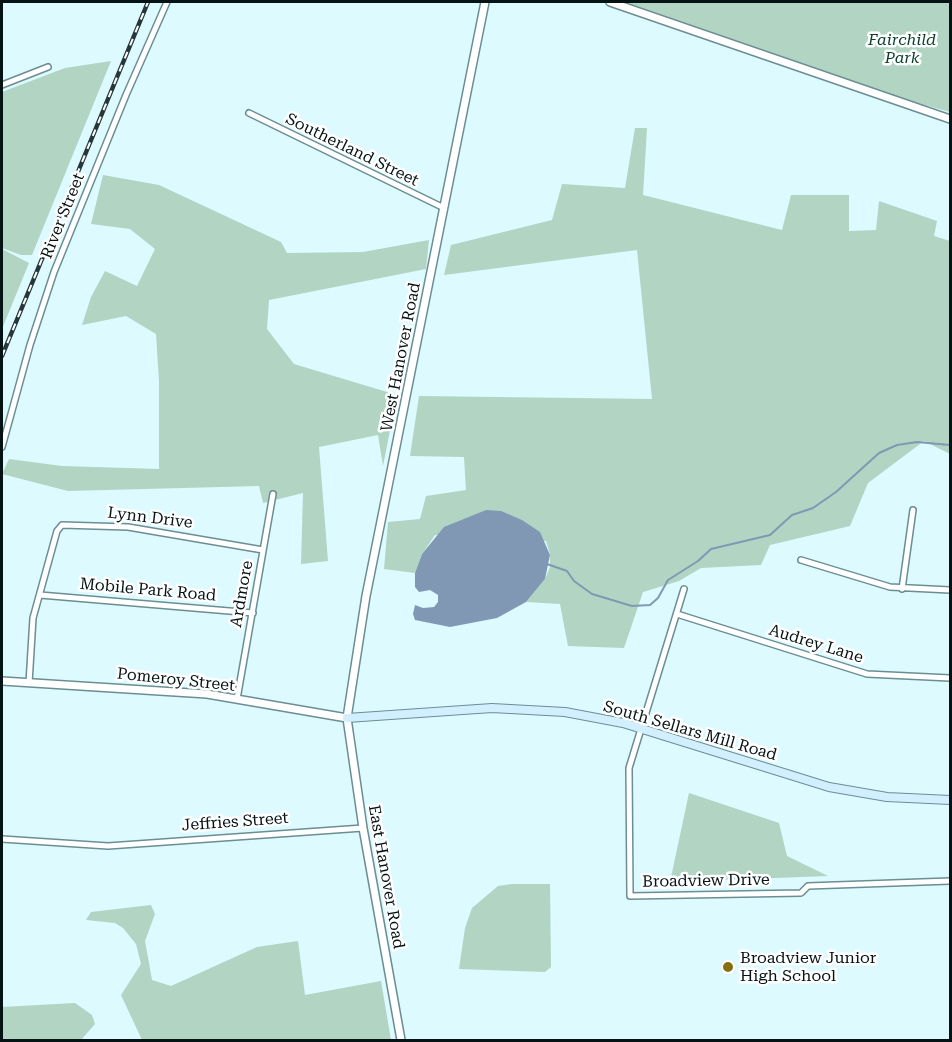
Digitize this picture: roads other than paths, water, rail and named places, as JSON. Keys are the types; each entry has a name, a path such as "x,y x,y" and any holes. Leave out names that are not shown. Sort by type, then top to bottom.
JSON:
{"main road":[{"name":"South Sellars Mill Road","path":"347,718 430,710 514,708 565,712 639,728 829,787 887,797 951,800"}],"street":[{"name":"River Street","path":"2,447 30,345 54,272 122,104 167,2"},
{"name":"West Hanover Road","path":"347,718 366,597 485,2"},
{"path":"610,2 951,119"},
{"path":"2,84 48,67"},
{"name":"Southerland Street","path":"249,113 444,208"},
{"name":"Ardmore","path":"237,699 273,494"},
{"path":"902,589 913,510"},
{"name":"Lynn Drive","path":"40,595 57,531 66,523 145,529 263,550"},
{"path":"801,560 874,583 902,589 951,590"},
{"name":"Broadview Drive","path":"684,589 639,728 628,780 630,896 801,892 808,886 951,881"},
{"path":"29,683 33,618 40,595"},
{"name":"Mobile Park Road","path":"40,595 253,613"},
{"name":"Audrey Lane","path":"677,614 867,674 951,678"},
{"name":"Pomeroy Street","path":"2,681 177,691 347,718"},
{"name":"East Hanover Road","path":"347,718 363,828 401,1041"},
{"name":"Jeffries Street","path":"2,838 108,846 363,828"}],"water":[{"path":"486,510 501,511 522,520 540,532 550,555 545,579 526,602 497,618 450,627 415,620 413,614 415,605 423,608 434,607 438,602 438,595 430,590 419,592 415,587 415,573 422,554 444,527"}],"waterway":[{"path":"547,564 567,571 574,581 592,594 632,606 650,605 658,598 668,580 698,561 711,549 770,535 792,515 813,508 836,492 879,453 897,445 917,442 950,445"}],"railway":[{"path":"2,356 148,2"}],"place":[{"name":"Broadview Junior High School","path":"728,967"}],"park label":[{"name":"Fairchild Park","path":"902,49"}]}
